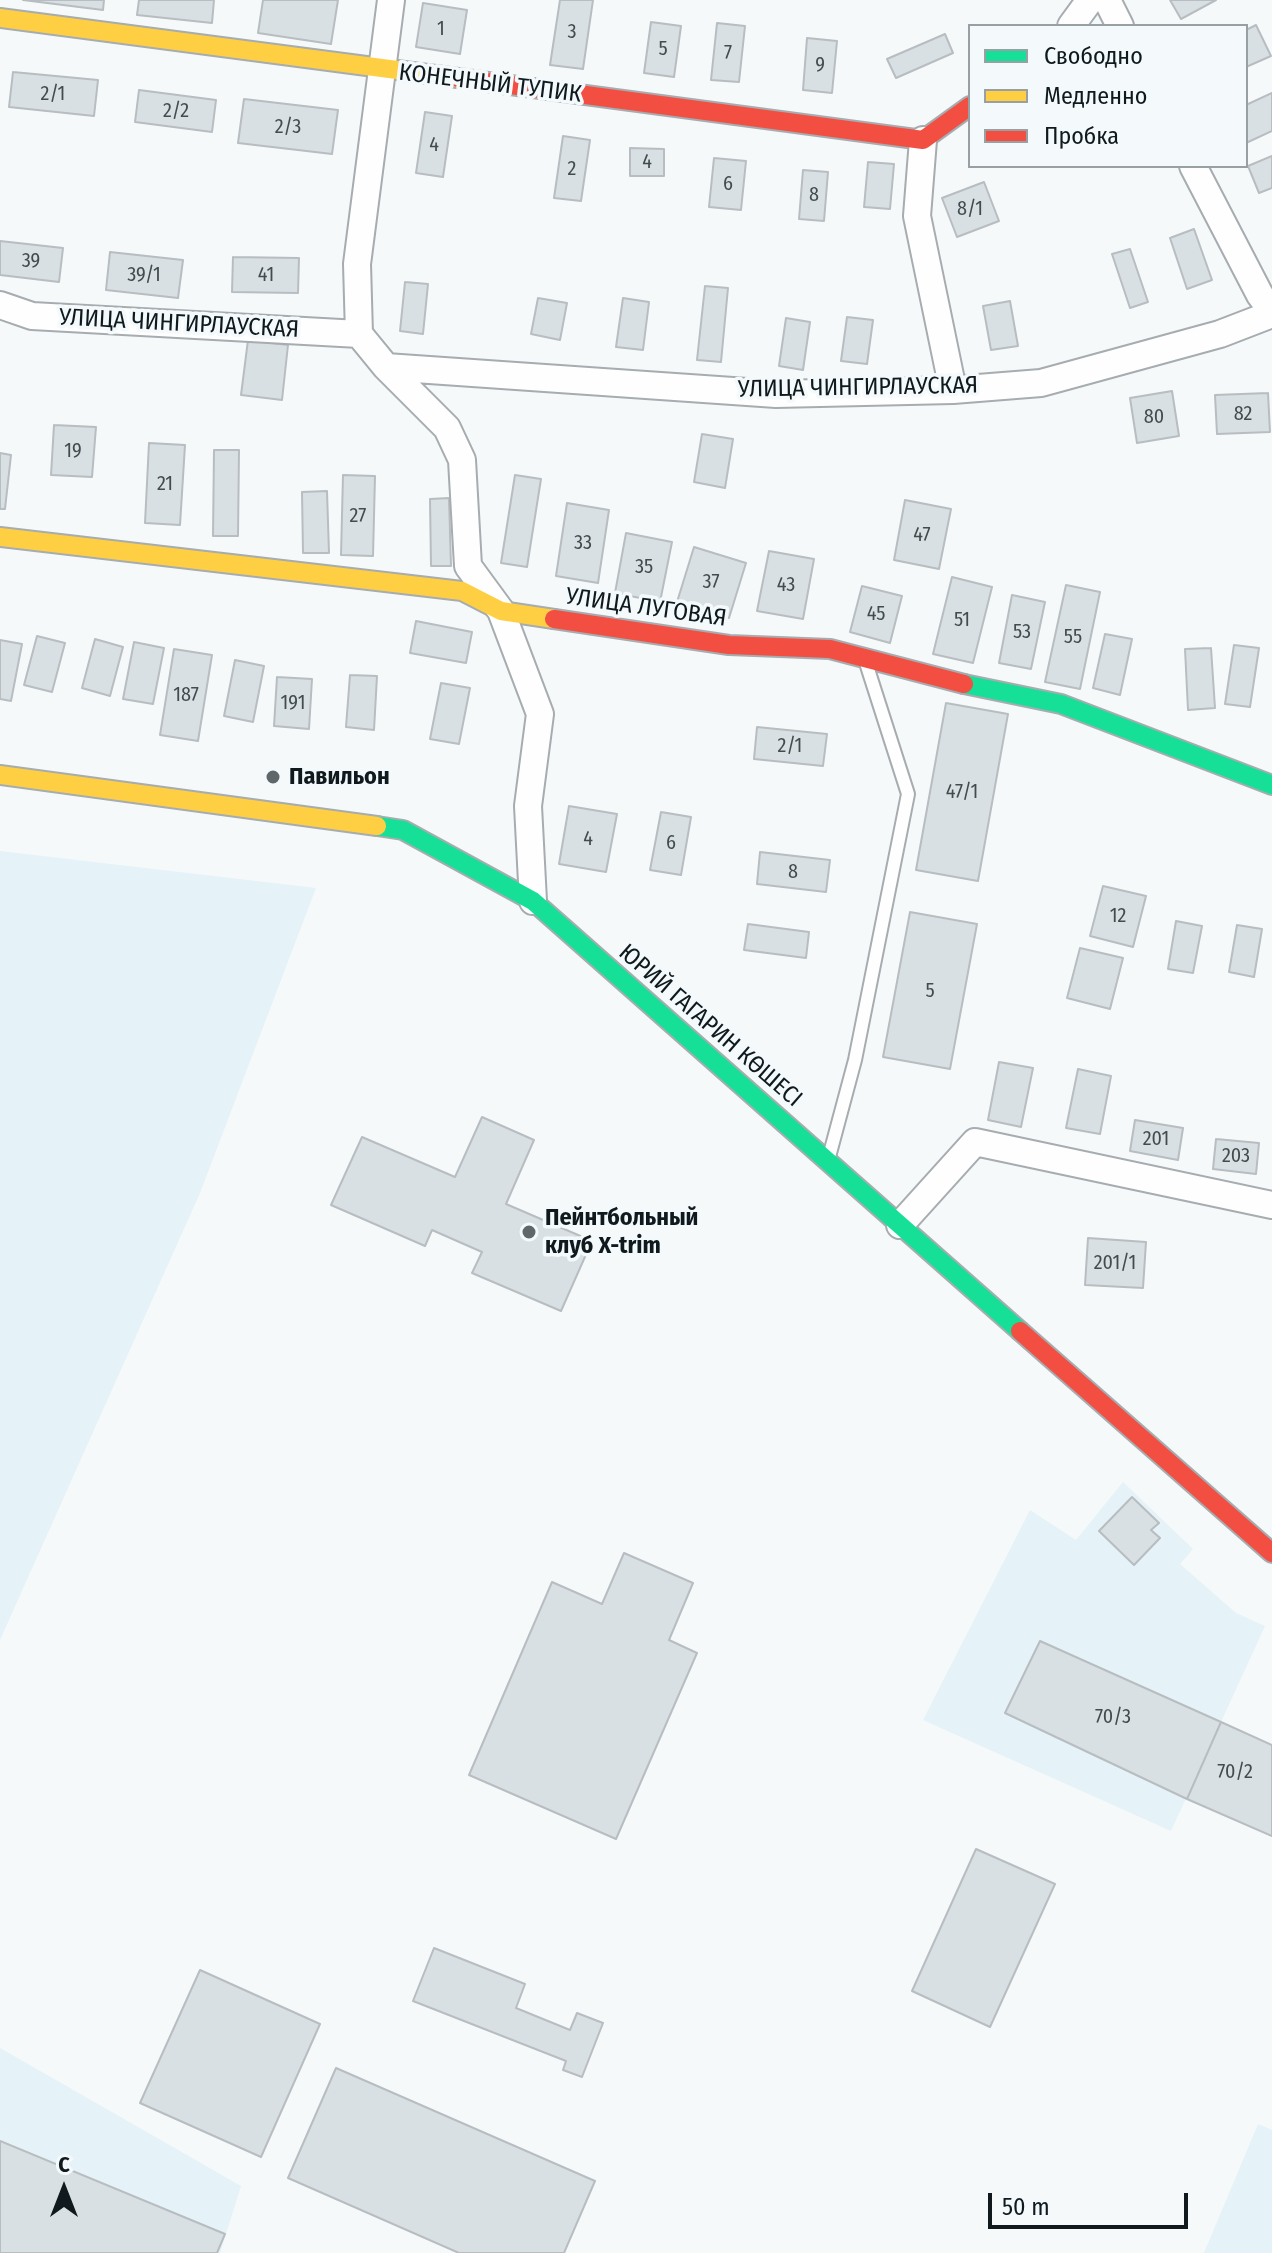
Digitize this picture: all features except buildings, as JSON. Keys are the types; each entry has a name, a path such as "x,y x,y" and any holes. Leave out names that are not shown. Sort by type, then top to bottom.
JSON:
{"street":[{"path":"391,0 357,264 359,334 386,367 447,428 462,460 468,566 501,611 540,714 528,806 533,901"},
{"path":"1072,24 1090,0"},
{"path":"1107,0 1119,24"},
{"name":"КОНЕЧНЫЙ ТУПИК","path":"0,18 923,140"},
{"path":"953,390 917,216 923,140 968,107"},
{"path":"1194,168 1260,295 1272,312"},
{"name":"УЛИЦА ЧИНГИРЛАУСКАЯ","path":"0,305 32,316 359,334"},
{"name":"УЛИЦА ЧИНГИРЛАУСКАЯ","path":"386,367 776,394 953,390 1041,383 1220,334 1272,312"},
{"name":"УЛИЦА ЛУГОВАЯ","path":"0,537 462,591 501,611 729,645 830,649 911,673 1061,704 1272,785"},
{"name":"ЮРИЙ ГАГАРИН КӨШЕСІ","path":"0,775 403,830 533,901 1269,1546"},
{"path":"900,1225 975,1142 1272,1205"}],"lane":[{"path":"828,1161 855,1060 908,794 865,659"}],"shaded area":[{"path":"0,851 316,888 200,1193 0,1640"},
{"path":"1123,1482 1193,1549 1180,1564 1236,1613 1265,1626 1171,1831 923,1720 1030,1510 1076,1540"},
{"path":"0,2048 241,2186 220,2253 0,2253"},
{"path":"1258,2124 1272,2130 1272,2253 1204,2253"}],"traffic: fast":[{"path":"964,684 1061,704 1272,785"},
{"path":"377,826 403,830 533,901 1020,1331"}],"traffic: slow":[{"path":"0,18 458,78"},
{"path":"0,537 462,591 501,611 554,619"},
{"path":"0,775 377,826"}],"traffic: jam":[{"path":"458,78 923,140 968,107"},
{"path":"554,619 729,645 830,649 964,684"},
{"path":"1020,1331 1272,1553"}],"place":[{"name":"Павильон","path":"273,777"},
{"name":"Пейнтбольный клуб X-trim","path":"529,1232"}]}
